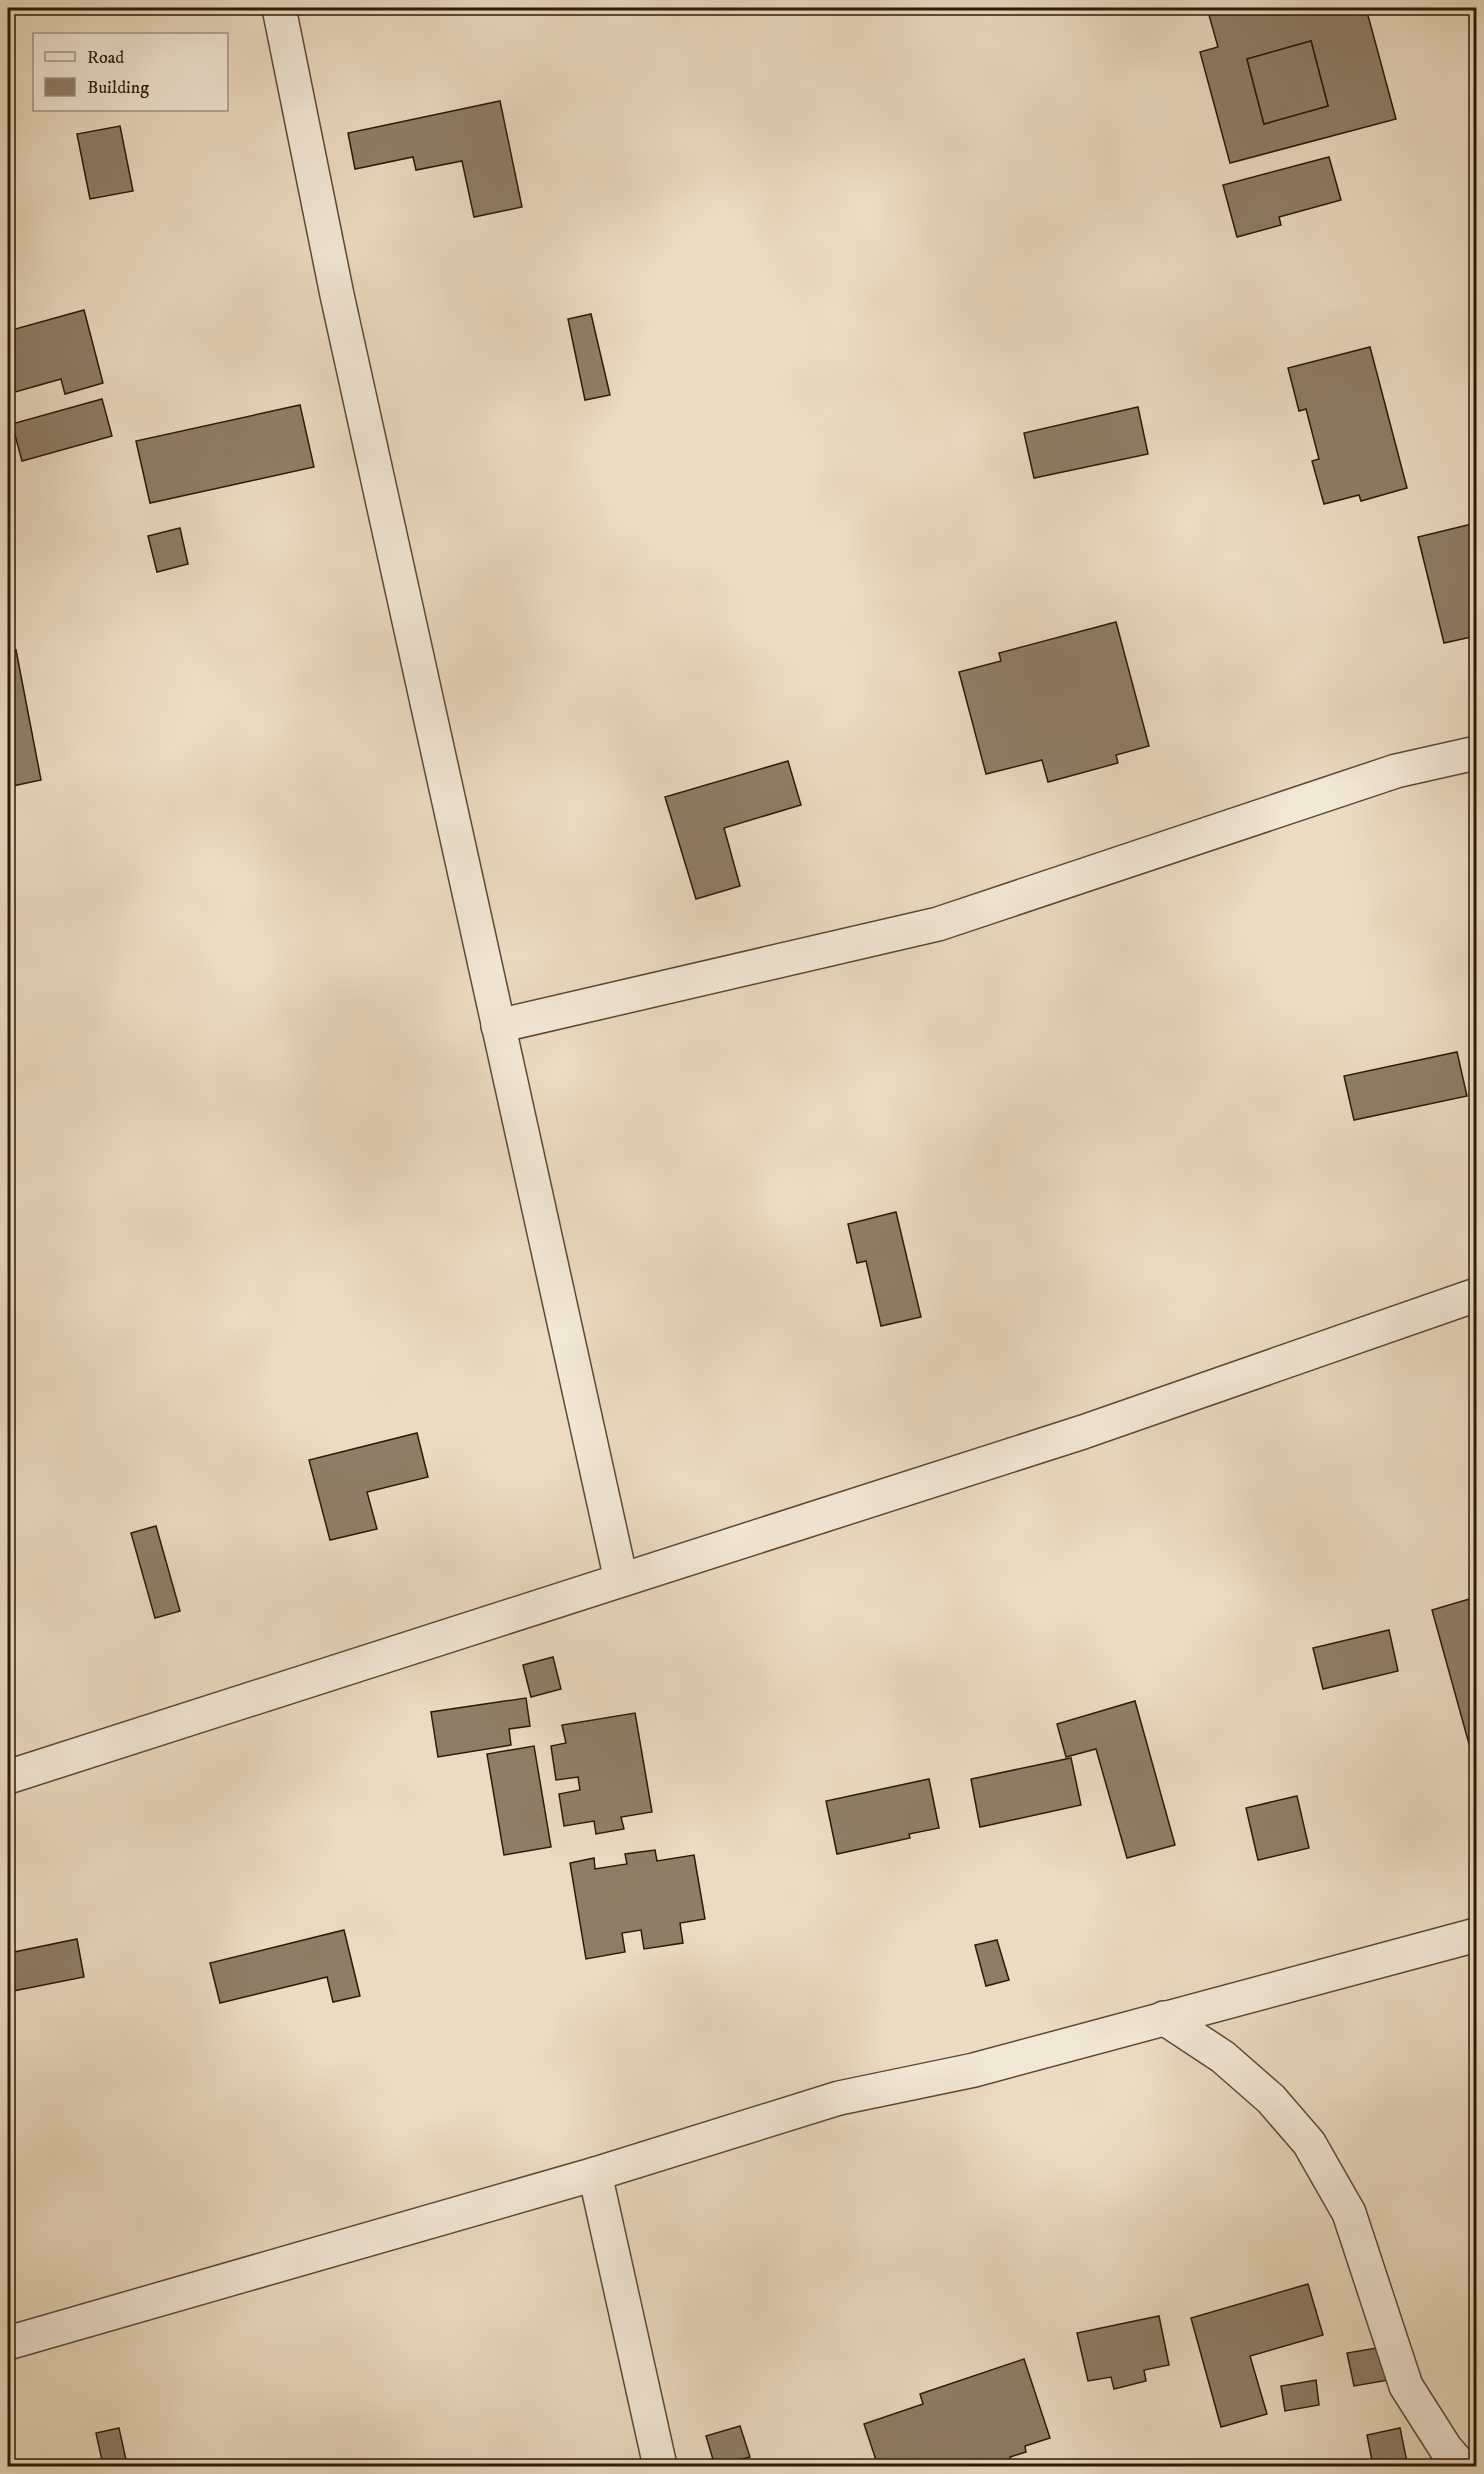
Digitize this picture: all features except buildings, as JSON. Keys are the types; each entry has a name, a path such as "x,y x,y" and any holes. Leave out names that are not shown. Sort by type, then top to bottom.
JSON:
{"street":[{"path":"279,8 337,295 621,1580"},
{"path":"498,1026 938,924 1396,771 1476,753"},
{"path":"8,1777 1083,1432 1476,1295"},
{"path":"8,2343 595,2174 839,2098 974,2070 1476,1935"},
{"path":"1164,2018 1223,2057 1271,2099 1309,2143 1349,2213 1406,2386 1446,2449 1461,2466"},
{"path":"595,2174 660,2466"}]}
